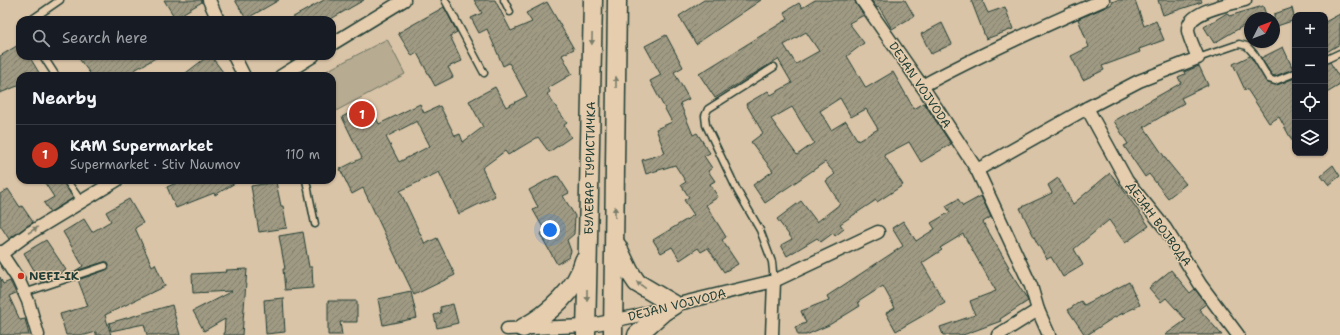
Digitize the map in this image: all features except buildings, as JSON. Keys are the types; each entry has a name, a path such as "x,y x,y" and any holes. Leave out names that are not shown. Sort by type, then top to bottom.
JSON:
{"main road":[{"name":"БУЛЕВАР ТУРИСТИЧКА","path":"586,331 593,0"},
{"name":"БУЛЕВАР ТУРИСТИЧКА","path":"613,328 617,0"},
{"path":"523,331 535,322 571,288 581,271 588,242"},
{"path":"615,242 629,271 637,283 674,305 663,312 637,335"}],"street":[{"path":"209,0 216,16"},
{"path":"336,42 404,0"},
{"name":"DEJAN VOJVODA","path":"862,0 922,86 977,170 1031,286 1038,310 1049,335"},
{"path":"922,86 962,64 1027,33 1103,0"},
{"path":"977,170 1139,80 1198,58 1188,31 1190,21 1197,14 1245,0"},
{"path":"236,60 242,72"},
{"path":"287,72 306,60"},
{"name":"ДЕЈАН ВОЈВОДА","path":"1087,108 1127,181 1165,228 1200,284 1238,335"},
{"path":"38,335 28,301 18,279 1,253 28,234 110,184"},
{"name":"DEJAN VOJVODA","path":"523,331 586,331 613,328 674,305 774,281 878,232"},
{"path":"772,335 774,281"},
{"path":"998,335 1038,310"}],"lane":[{"path":"37,16 60,0"},
{"path":"445,0 484,73"},
{"path":"504,0 510,12"},
{"path":"1198,58 1240,44 1247,46 1254,54 1269,79 1275,81 1292,74"},
{"path":"1328,59 1340,53"},
{"path":"46,60 53,72"},
{"path":"774,67 708,109 705,116 706,125 737,190 760,230 772,262 774,281"},
{"path":"69,184 81,201"},
{"path":"307,184 315,224"},
{"path":"24,293 105,266"}],"shaded area":[{"path":"387,39 405,74 336,111 336,72 325,72"}],"place":[{"name":"KAM Supermarket","path":"362,114"},
{"name":"NEFI-IK","path":"21,276"}]}
